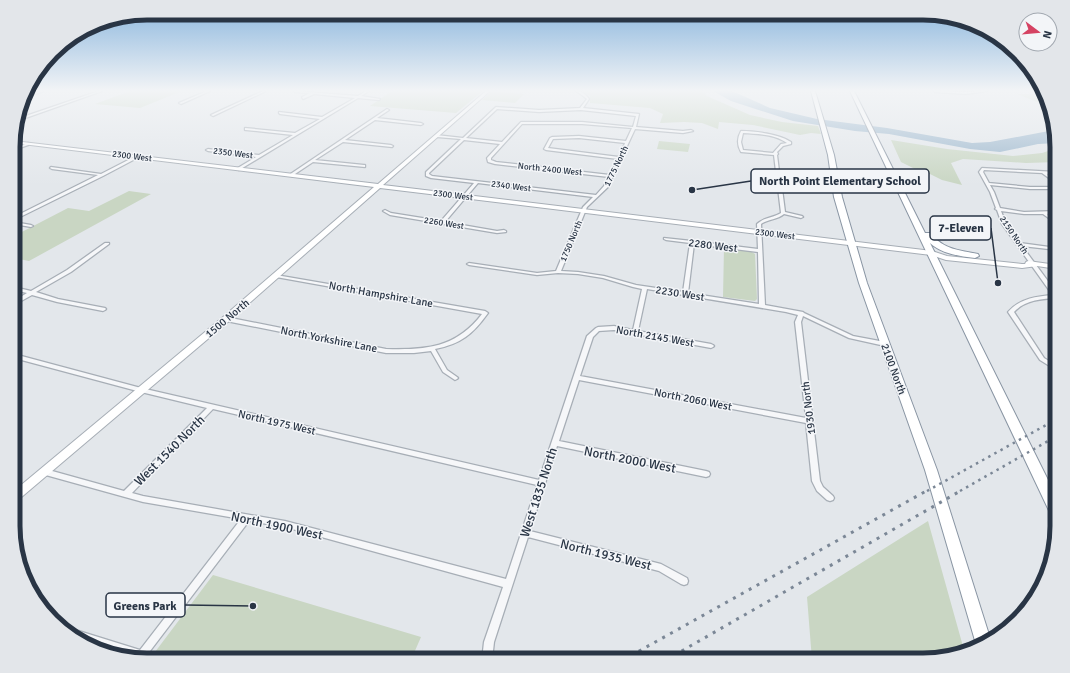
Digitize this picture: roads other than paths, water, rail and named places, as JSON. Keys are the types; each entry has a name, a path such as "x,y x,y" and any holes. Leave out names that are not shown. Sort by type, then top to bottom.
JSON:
{"highway":[{"name":"2100 North","path":"822,122 831,155 838,197 851,244 871,308 931,470 982,638"},
{"path":"868,122 1050,497"},
{"path":"915,218 937,246 948,251 975,256"}],"main road":[{"name":"1500 North","path":"20,492 226,319 452,122"},
{"name":"2300 West","path":"20,143 932,253"},
{"path":"932,253 940,252 1050,266"},
{"path":"932,253 942,257 965,260 1026,266 1034,265"}],"street":[{"path":"238,169 315,122"},
{"path":"291,175 369,122"},
{"path":"406,122 421,124"},
{"path":"463,139 481,122"},
{"name":"1775 North","path":"584,210 588,203 606,187 636,122"},
{"path":"437,136 503,143 520,124 582,123 683,132 691,131"},
{"path":"246,129 295,134"},
{"path":"776,154 742,151 740,148 742,132 776,137 790,143 778,148 776,154 783,213"},
{"path":"619,158 546,149 552,138 579,137 627,142"},
{"name":"2340 West","path":"463,139 427,173 427,175 596,196"},
{"path":"343,141 390,146"},
{"name":"North 2400 West","path":"503,143 489,158 489,161 611,176"},
{"path":"20,147 29,144"},
{"name":"2350 West","path":"208,150 259,156"},
{"path":"20,216 138,157"},
{"path":"312,161 364,166"},
{"path":"52,168 103,175"},
{"name":"2150 North","path":"1044,173 981,170 989,184 997,209 1004,224 1050,286"},
{"path":"778,172 835,178"},
{"path":"1044,173 1050,173"},
{"path":"1044,173 1050,178"},
{"path":"442,223 477,182"},
{"path":"989,184 1030,188 1050,188"},
{"path":"997,209 1017,212 1050,212"},
{"name":"1750 North","path":"558,272 584,210"},
{"name":"2260 West","path":"385,211 390,214 442,223 497,232 504,231"},
{"path":"1043,212 1050,217"},
{"path":"762,306 760,251 761,222 777,217 783,213 801,217"},
{"path":"20,225 31,226"},
{"name":"2280 West","path":"666,239 760,251"},
{"path":"685,294 692,242"},
{"path":"20,299 69,270 107,244"},
{"path":"1019,244 1050,248"},
{"name":"2230 West","path":"469,264 537,274 558,272 600,276 629,285 645,288 800,313 851,337 885,344"},
{"name":"North Hampshire Lane","path":"276,276 485,313"},
{"path":"635,332 645,288"},
{"path":"20,290 103,310"},
{"path":"1050,296 1037,298 1014,307 1011,312 1038,354 1050,363"},
{"name":"North Yorkshire Lane","path":"226,319 386,350 404,352 433,350 453,342 469,332 481,320 485,313"},
{"name":"1930 North","path":"800,313 798,322 816,480 820,489 830,498"},
{"name":"North 2145 West","path":"598,329 614,328 711,346"},
{"name":"West 1835 North","path":"488,653 489,642 576,377 590,336 598,329"},
{"path":"433,350 446,371 455,378"},
{"name":"North 1975 West","path":"20,358 141,390 541,483"},
{"name":"North 2060 West","path":"576,377 809,421"},
{"name":"West 1540 North","path":"126,494 212,406"},
{"name":"North 2000 West","path":"554,443 706,474"},
{"name":"North 1900 West","path":"45,472 143,499 285,524 508,584"},
{"path":"144,653 247,517"},
{"name":"North 1935 West","path":"525,533 661,568 684,581"},
{"path":"89,639 123,651"}],"water":[{"path":"802,122 843,122 887,128 972,143 990,142 1049,131 1050,143 1038,144 1000,152 970,149 889,134 855,131"}],"railway":[{"path":"927,491 1050,423"},
{"path":"960,491 1050,440"},
{"path":"636,653 928,490"},
{"path":"678,653 962,490"}],"place":[{"name":"North Point Elementary School","path":"692,190"},
{"name":"7-Eleven","path":"998,283"},
{"name":"Greens Park","path":"253,606"}]}
